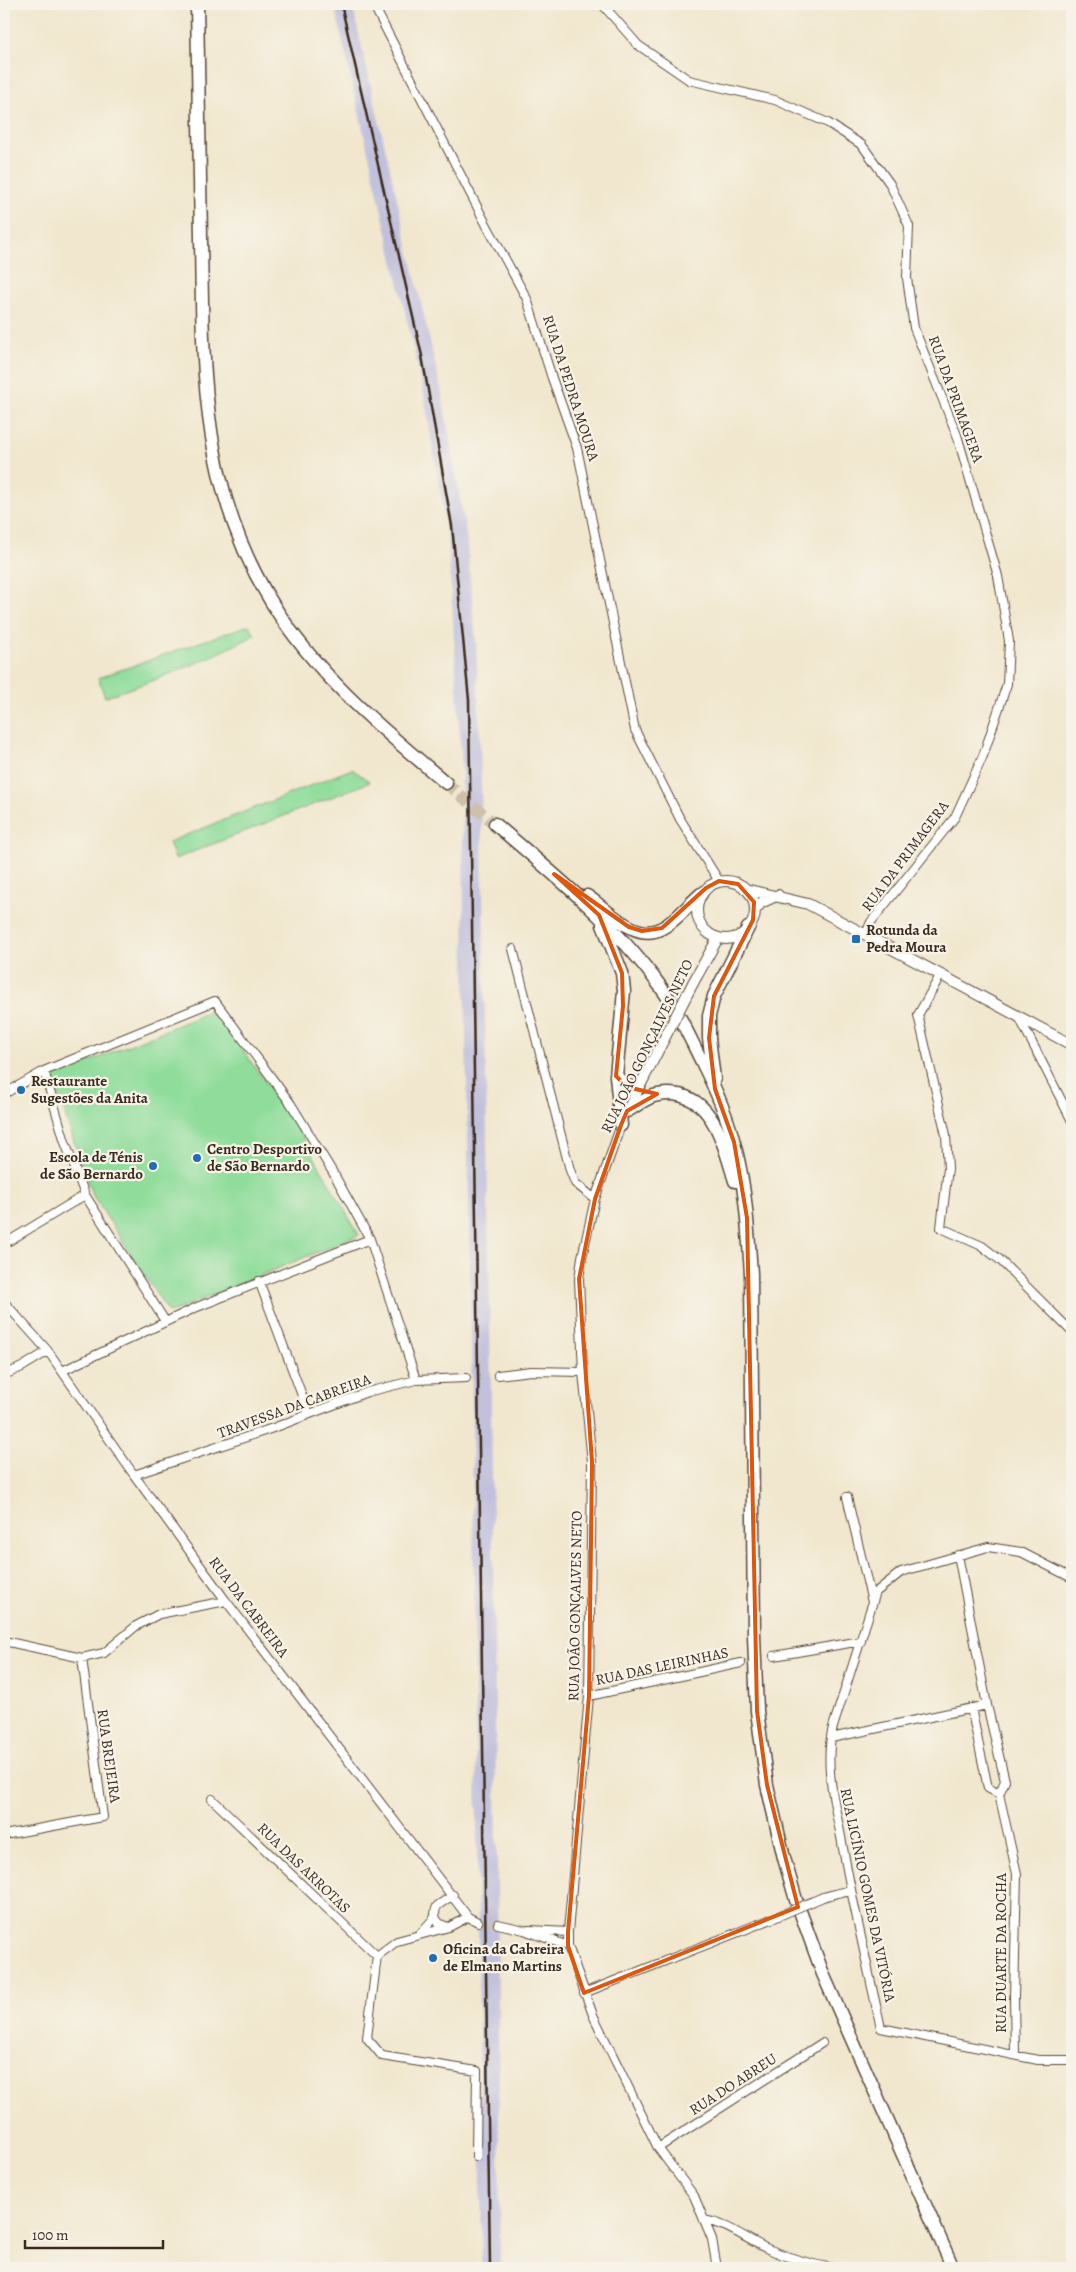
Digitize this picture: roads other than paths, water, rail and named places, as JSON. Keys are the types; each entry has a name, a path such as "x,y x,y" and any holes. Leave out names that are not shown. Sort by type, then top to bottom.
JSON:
{"main road":[{"path":"196,4 205,399 218,473 238,534 272,602 292,632 313,659 361,709 446,782"},
{"path":"495,824 554,874 598,915 630,949 660,986 687,1031 715,1089 734,1142 747,1218 751,1274 752,1486 756,1692 767,1785 796,1900 823,1974 953,2268"},
{"path":"554,874 629,927 642,931 652,932 662,928 701,894"},
{"path":"598,915 622,973 624,991 616,1076 621,1126"},
{"path":"715,1089 709,1038 709,1016 714,996 748,928"},
{"path":"616,1076 627,1087 641,1084 656,1095"},
{"path":"627,1111 656,1095 674,1094 691,1098 706,1110 718,1132 747,1218"}],"street":[{"name":"RUA DA PEDRA MOURA","path":"373,4 486,224 527,299 577,448 635,730 680,819 720,882"},
{"name":"RUA DA PRIMAGERA","path":"602,4 638,45 689,80 775,100 828,124 862,145 890,184 909,226 907,278 914,328 957,434 998,576 1009,641 1007,684 983,756 955,817 871,922 866,934"},
{"path":"746,889 754,902 755,910 753,920 748,928 735,938 718,938 703,929 698,921 696,912 701,894 712,884 720,882 729,881 746,889 778,895 808,904 1072,1045"},
{"path":"755,910 761,903 778,895"},
{"name":"RUA JOÃO GONÇALVES NETO","path":"717,2268 712,2239 694,2196 658,2148 584,1993 568,1946 568,1932 590,1696 592,1462 583,1372 579,1279 585,1238 595,1198 627,1111 718,938"},
{"path":"513,949 570,1170 575,1183 595,1198"},
{"path":"941,974 918,1015 946,1135 948,1168 940,1228 982,1246 1000,1260 1072,1332"},
{"path":"4,1094 44,1071 215,1001 291,1104 336,1176 370,1239 416,1380"},
{"path":"1019,1017 1072,1121"},
{"path":"44,1071 65,1142 85,1195 165,1321"},
{"path":"4,1244 85,1195"},
{"path":"62,1371 165,1321 259,1281 370,1239"},
{"path":"259,1281 309,1414"},
{"name":"RUA DA CABREIRA","path":"4,1302 48,1351 134,1475 226,1601 468,1917 478,1922"},
{"path":"4,1375 22,1367 48,1351"},
{"path":"498,1375 531,1371 583,1372"},
{"name":"TRAVESSA DA CABREIRA","path":"134,1475 183,1460 367,1392 416,1380 466,1378"},
{"path":"847,1497 871,1595 872,1607"},
{"path":"774,1656 860,1641 876,1592 901,1572 988,1547 1021,1552 1072,1578"},
{"path":"958,1555 987,1705 1005,1781 999,1794 988,1788 971,1708"},
{"path":"4,1641 82,1658 104,1653 136,1626 159,1614 226,1601"},
{"name":"RUA LICÍNIO GOMES DA VITÓRIA","path":"860,1641 831,1738 830,1778 850,1890 881,2028 1015,2054"},
{"name":"RUA BREJEIRA","path":"4,1835 103,1816 82,1658"},
{"name":"RUA DAS LEIRINHAS","path":"590,1696 741,1663"},
{"path":"831,1738 987,1705"},
{"name":"RUA DUARTE DA ROCHA","path":"999,1794 1017,1874 1014,1997 1015,2054"},
{"name":"RUA DAS ARROTAS","path":"212,1799 377,1956"},
{"path":"584,1993 823,1897 850,1890"},
{"path":"420,1934 435,1917 437,1906 453,1895"},
{"path":"435,1917 443,1926 449,1927"},
{"path":"468,1917 433,1933 420,1934 397,1941 377,1956 367,2038 382,2056 477,2070 476,2157"},
{"path":"498,1924 524,1930 568,1946"},
{"path":"524,1930 568,1932"},
{"name":"RUA DO ABREU","path":"658,2148 822,2043"},
{"path":"1015,2054 1038,2060 1072,2060"},
{"path":"704,2220 719,2222 767,2249 832,2268"}],"tunnel":[{"path":"446,783 495,824"},
{"path":"478,1922 498,1924"}],"railway":[{"path":"341,4 422,356 452,526 469,700 490,2268"}],"place":[{"name":"Rotunda da Pedra Moura","path":"856,939"},
{"name":"Restaurante Sugestões da Anita","path":"21,1090"},
{"name":"Centro Desportivo de São Bernardo","path":"197,1158"},
{"name":"Escola de Ténis de São Bernardo","path":"153,1166"},
{"name":"Oficina da Cabreira de Elmano Martins","path":"433,1958"}]}
